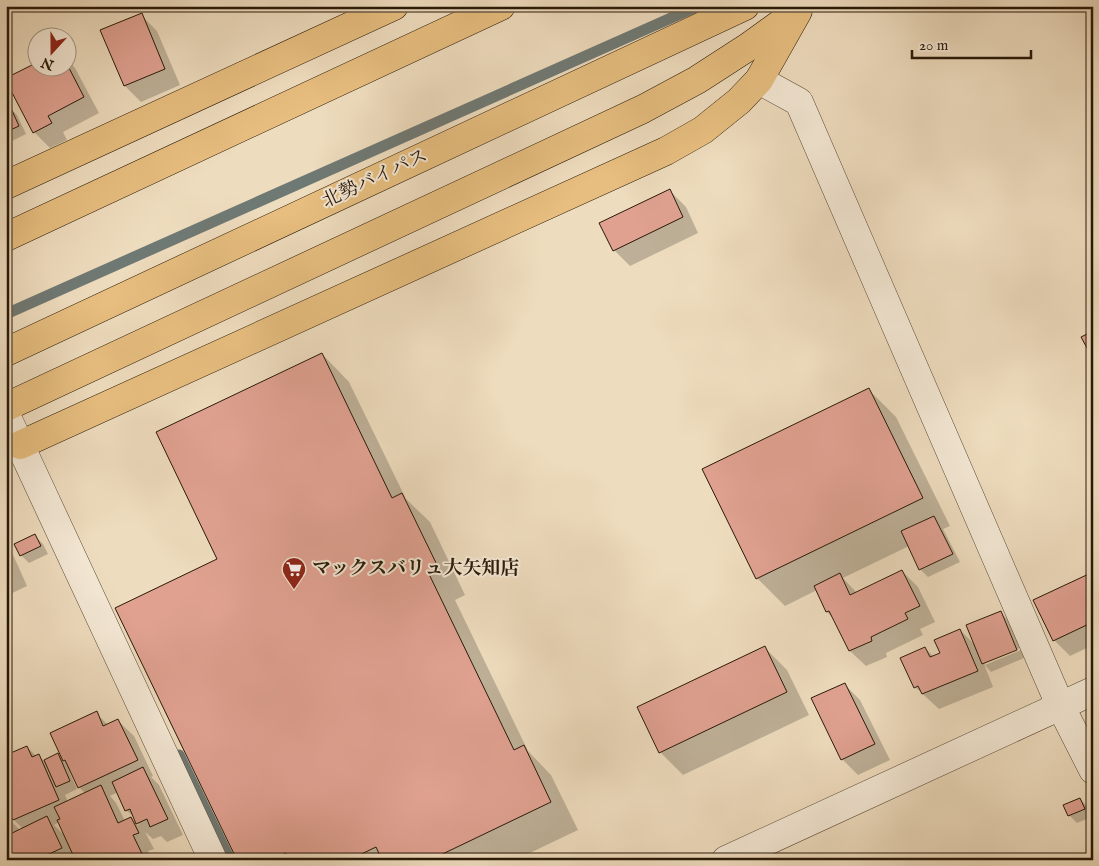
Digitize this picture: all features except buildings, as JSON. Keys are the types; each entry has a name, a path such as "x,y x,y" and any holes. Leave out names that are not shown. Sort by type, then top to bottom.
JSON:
{"highway":[{"path":"6,185 394,6"},
{"path":"6,237 501,6"},
{"name":"北勢バイパス","path":"6,352 744,6"},
{"path":"13,449 666,151 703,130 739,101 759,80 802,9"},
{"path":"6,408 643,109 697,80 802,9"}],"street":[{"path":"759,80 799,102 1060,705 1093,770"},
{"path":"6,416 13,449 213,860"},
{"path":"726,860 1093,691"}],"waterway":[{"path":"6,314 698,6"},
{"path":"179,755 230,860"}],"place":[{"name":"マックスバリュ大矢知店","path":"294,590"}]}
